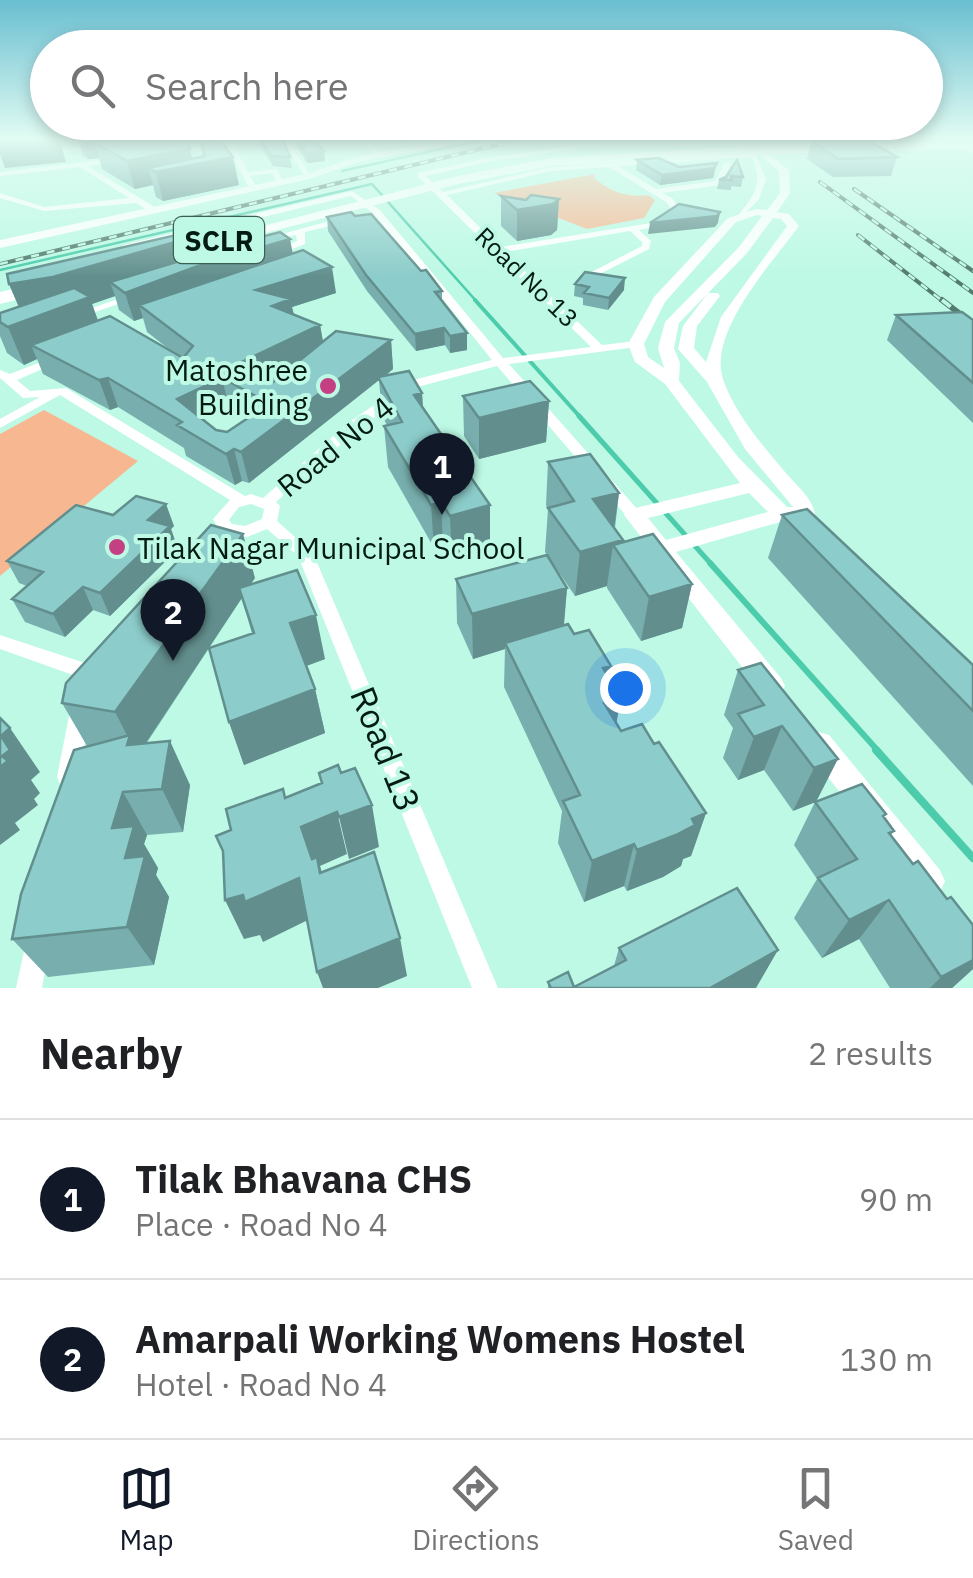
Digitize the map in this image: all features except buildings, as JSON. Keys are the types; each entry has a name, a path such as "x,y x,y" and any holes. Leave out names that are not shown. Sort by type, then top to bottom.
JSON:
{"highway":[{"path":"143,268 425,184"},
{"name":"SCLR","path":"107,262 441,184"},
{"path":"323,212 459,184"},
{"path":"0,284 58,283 0,298"}],"street":[{"path":"110,184 153,210"},
{"path":"0,244 267,184"},
{"path":"430,184 443,194 486,184"},
{"path":"500,250 653,225 674,207 644,184"},
{"path":"656,191 709,184"},
{"path":"763,184 760,196 659,300 636,344 642,358 670,381 782,516"},
{"path":"682,542 782,516 806,520 752,446 714,380 686,349 690,326 791,198 794,184"},
{"path":"0,195 44,209 130,194"},
{"path":"101,196 130,194"},
{"path":"120,248 352,194 377,212 504,362 656,510 682,542 792,711 948,905"},
{"name":"Road No 13","path":"443,194 600,348"},
{"path":"143,268 377,212"},
{"path":"714,380 712,356 721,328 793,226 785,216 743,214"},
{"path":"583,279 646,247 647,241 632,229"},
{"path":"259,258 302,242 300,231"},
{"path":"670,381 672,363 666,348 672,322 742,256"},
{"path":"58,322 146,293"},
{"path":"92,310 108,321"},
{"name":"Road No 4","path":"268,512 352,426 413,384 504,362 636,344"},
{"path":"62,356 4,376 27,396 62,391 242,501 268,512 256,530 225,538 223,514 242,501"},
{"path":"0,424 62,391"},
{"path":"656,510 754,486"},
{"name":"Road 13","path":"268,512 305,553 485,988"},
{"path":"0,642 94,666 63,802"},
{"path":"29,988 42,914"}],"shaded area":[{"path":"541,184 604,184 626,195 648,195 655,200 644,218 587,229 494,193"},
{"path":"44,410 138,461 0,576 0,434"}],"waterway":[{"path":"0,270 372,184"},
{"path":"372,184 478,303"},
{"path":"475,300 581,418"},
{"path":"579,416 712,565"},
{"path":"710,563 879,752"},
{"path":"876,750 973,858"}],"railway":[{"path":"0,264 334,184"},
{"path":"823,184 973,293"},
{"path":"854,189 973,271"},
{"path":"858,235 945,303"},
{"path":"942,300 973,324"}],"place":[{"name":"Matoshree Building","path":"328,386"},
{"name":"Tilak Bhavana CHS","path":"442,515"},
{"name":"Tilak Nagar Municipal School","path":"117,547"},
{"name":"Amarpali Working Womens Hostel","path":"173,661"}]}
